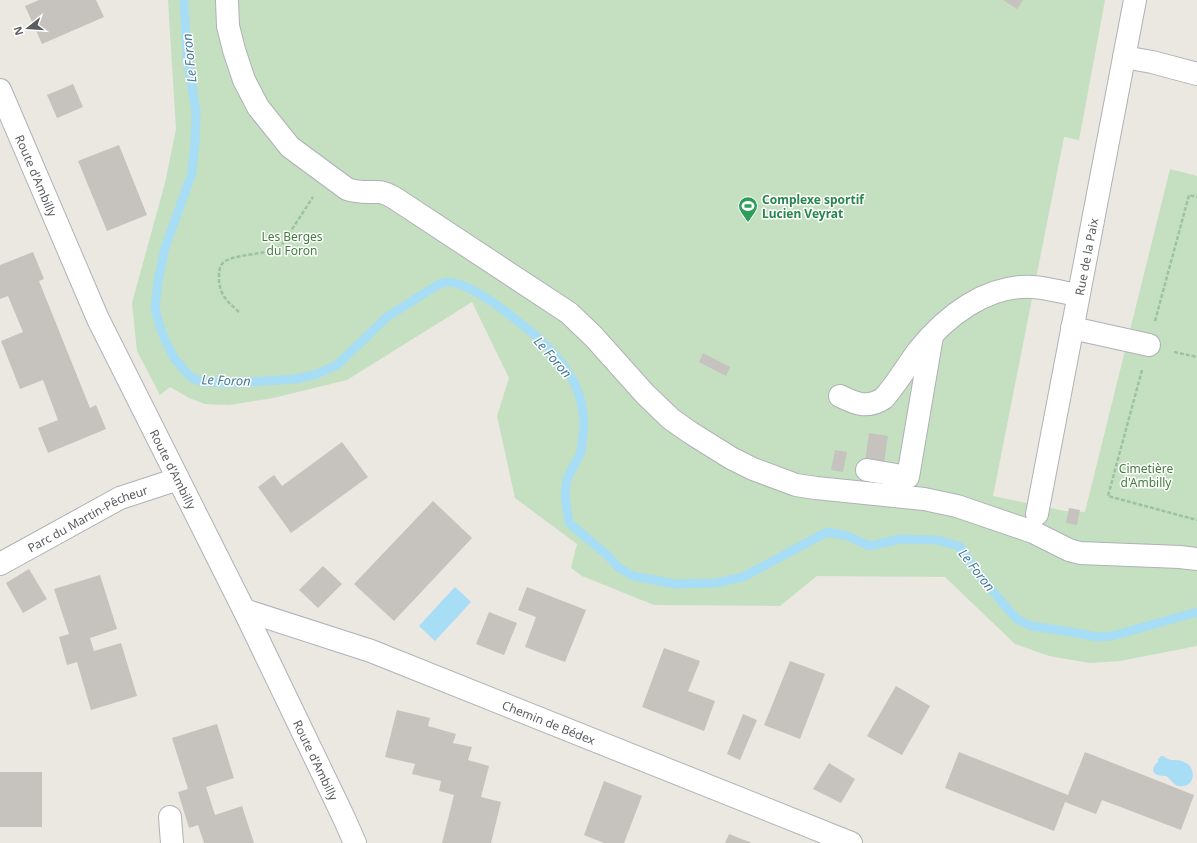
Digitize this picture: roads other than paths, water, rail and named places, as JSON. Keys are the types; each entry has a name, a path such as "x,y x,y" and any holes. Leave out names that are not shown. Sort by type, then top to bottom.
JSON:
{"street":[{"path":"227,0 228,26 244,80 258,107 290,147 347,189 354,192 378,192 388,194 569,313 594,337 671,419 690,433 730,458 753,469 796,485 924,499 957,506 1033,532 1069,550 1080,552 1180,557 1197,560"},
{"name":"Rue de la Paix","path":"1037,514 1135,0"},
{"path":"1124,58 1152,62 1197,74"},
{"name":"Route d'Ambilly","path":"0,90 98,319 244,610 355,843"},
{"path":"840,396 862,405 871,404 884,398 918,351 932,335 957,313 970,304 995,292 1009,288 1034,287 1078,295"},
{"path":"1072,328 1148,345"},
{"path":"867,470 908,477 932,335"},
{"name":"Parc du Martin-Pêcheur","path":"0,564 120,498 178,479"},
{"name":"Chemin de Bédex","path":"244,610 371,651 851,843"},
{"path":"170,817 172,843"}],"water":[{"path":"455,587 471,602 435,641 419,626"},
{"path":"1161,756 1169,760 1182,761 1189,765 1193,772 1190,783 1179,786 1166,776 1154,773 1154,768"}],"waterway":[{"name":"Le Foron","path":"184,0 187,57 196,112 192,173 165,248 158,281 155,309 165,340 174,358 192,378 203,382 234,383 296,379 317,374 337,365 387,317 439,284 448,282 455,283 485,297 520,323 550,349 562,363 572,379 580,396 583,415 583,436 580,454 570,472 566,487 569,523 607,555 618,567 633,576 675,584 716,583 743,577 827,532 848,536 869,546 901,539 937,540 959,546 978,573 1006,607 1017,619 1031,626 1096,637 1112,636 1197,612"}],"place":[{"name":"Complexe sportif Lucien Veyrat","path":"748,223"}],"park label":[{"name":"Les Berges du Foron","path":"292,243"},
{"name":"Cimetière d'Ambilly","path":"1146,475"}]}
